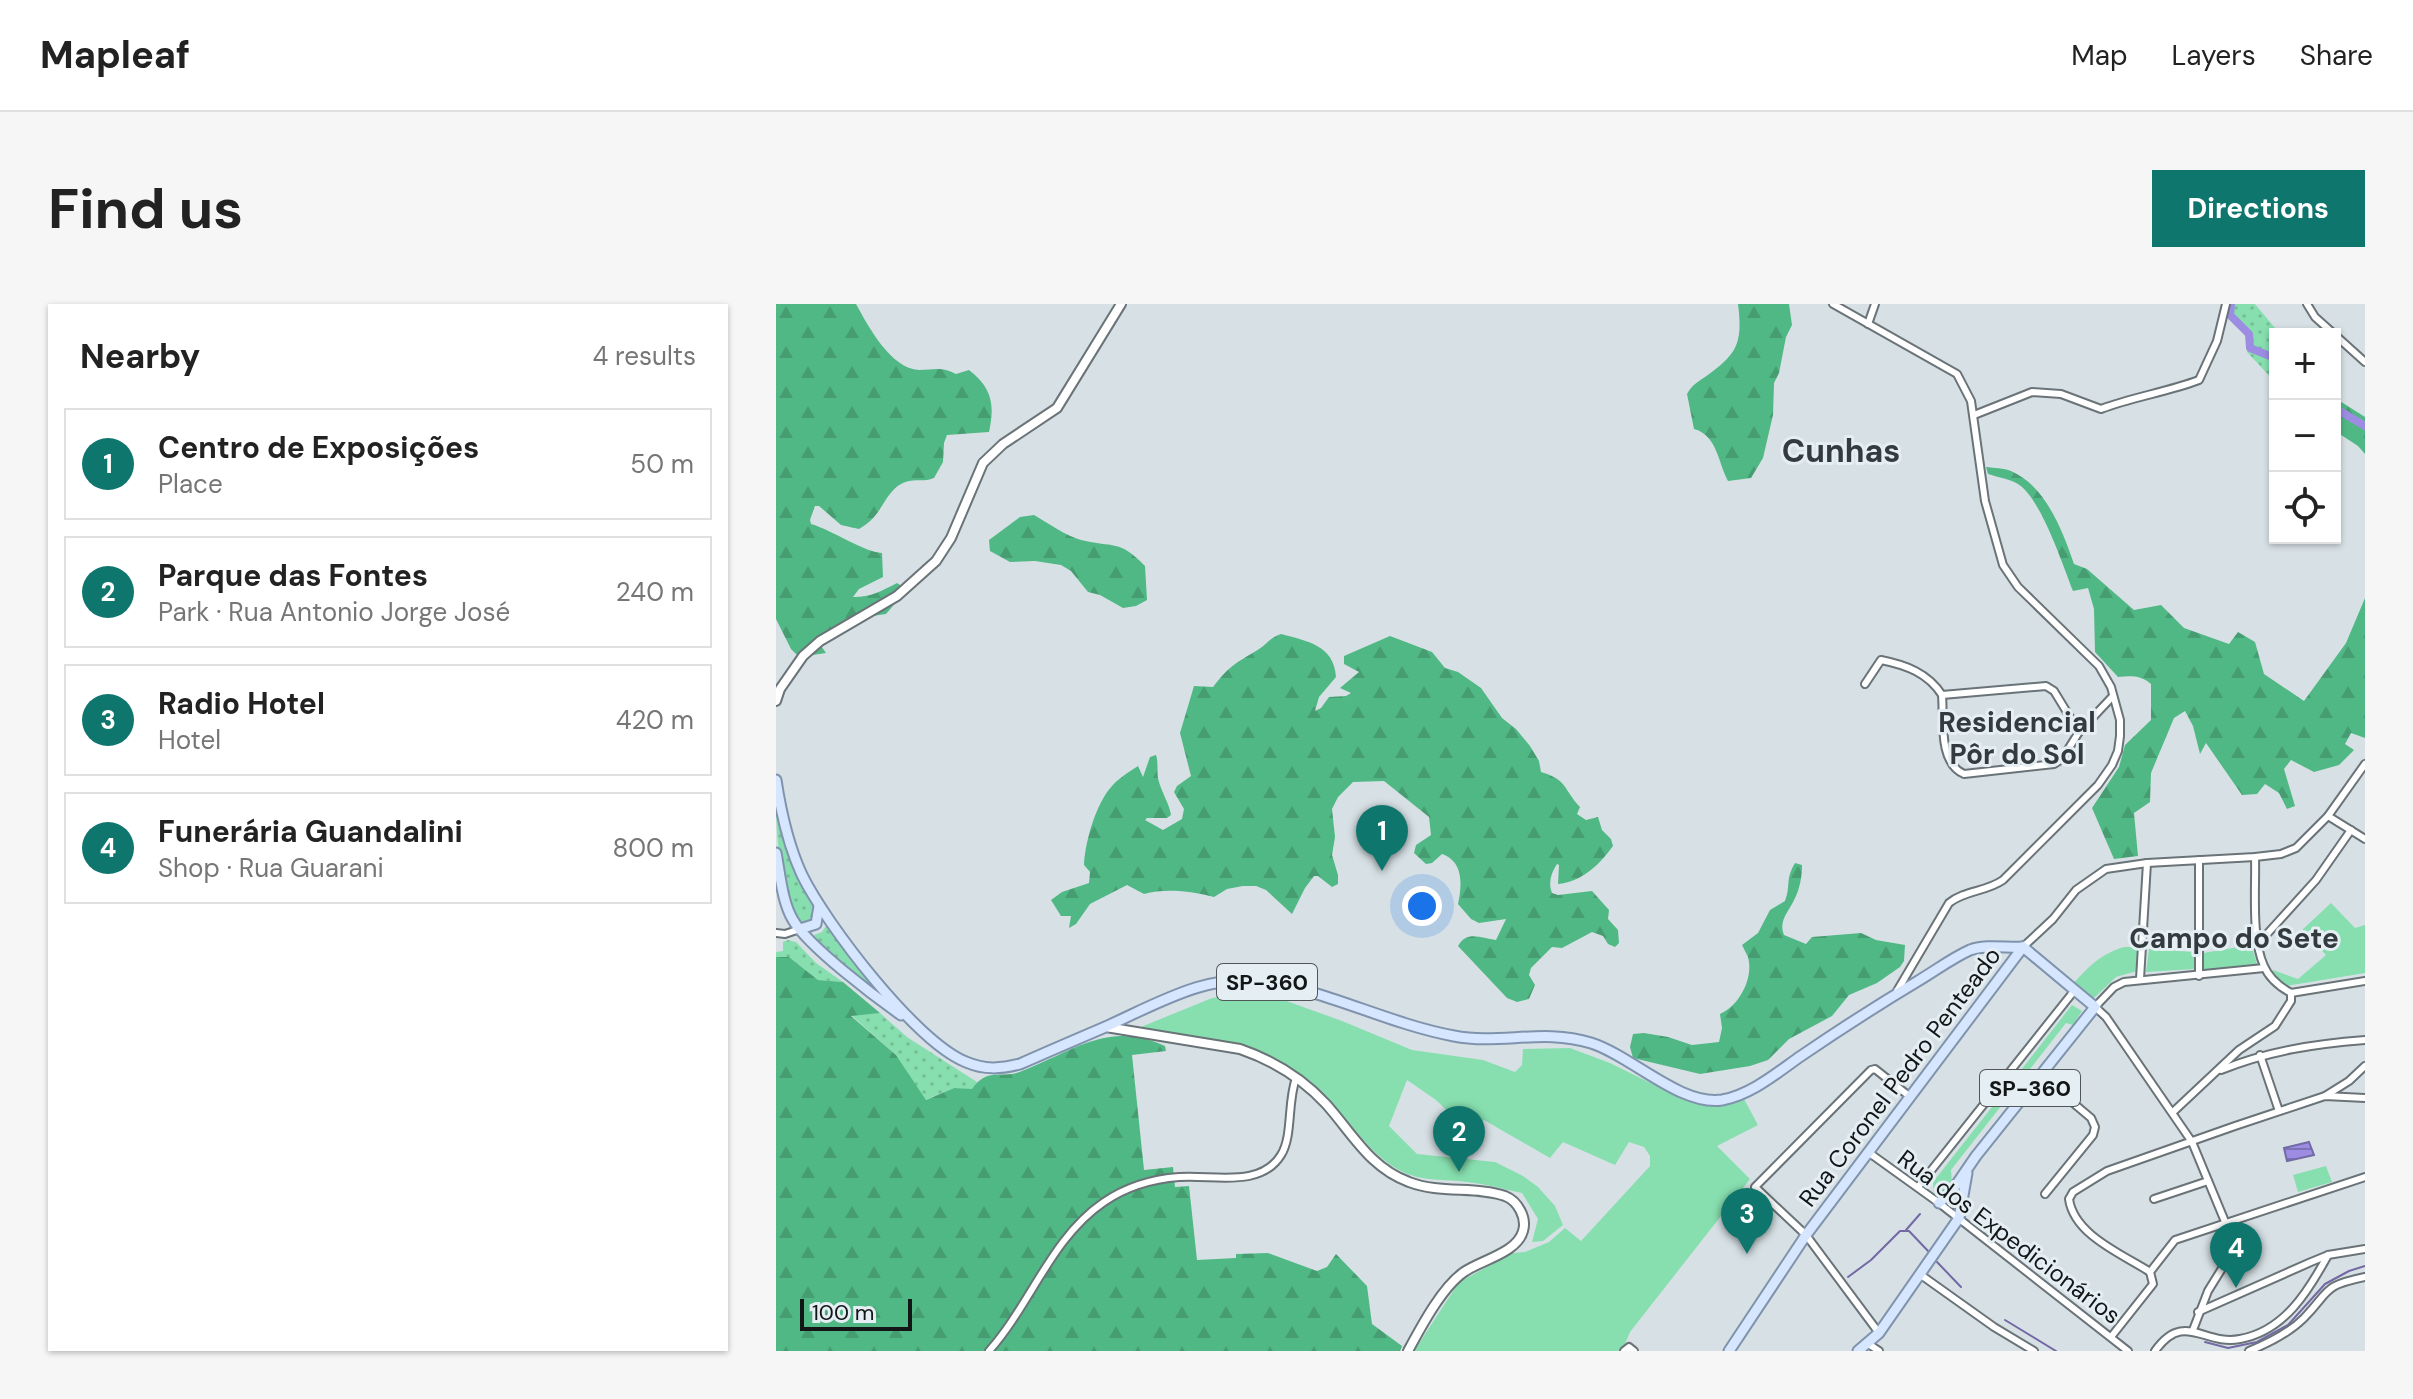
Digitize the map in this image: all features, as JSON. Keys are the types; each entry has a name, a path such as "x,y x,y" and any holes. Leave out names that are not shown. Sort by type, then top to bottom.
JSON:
{"main road":[{"name":"SP-360","path":"776,780 789,841 819,906 889,997 923,1031"},
{"name":"SP-360","path":"776,853 789,912 800,929 883,1002 956,1058 990,1069 1020,1064 1203,985 1234,980 1260,981 1459,1037 1545,1035 1580,1040 1628,1060 1682,1092 1708,1100 1722,1100 1762,1083 1869,1009 1972,949 2023,947"},
{"path":"800,929 816,924 819,906"},
{"path":"2023,947 2095,1007"},
{"name":"Rua Coronel Pedro Penteado","path":"1729,1351 1806,1235 2023,947"},
{"name":"SP-360","path":"1858,1351 1879,1333 1959,1218 1967,1169 2095,1007"},
{"path":"1939,1203 1952,1191 1967,1169"}],"street":[{"path":"776,701 780,689 796,667 820,641 897,596 936,561 951,538 983,463 1003,444 1057,408 1121,304"},
{"path":"1833,304 1957,374 1974,415 1985,501 2003,565 2018,587 2099,666 2120,720 2118,751 2098,785 2003,880 1961,895 1949,903 1895,995"},
{"path":"1868,324 1875,304"},
{"path":"1974,415 2032,392 2061,394 2101,409 2199,380 2217,341 2226,304"},
{"path":"2307,304 2327,328"},
{"path":"2341,340 2365,362"},
{"path":"1865,684 1881,660 1909,666 1935,684 1942,695 1947,756 1953,767 1964,774 2054,764 2062,759 2079,732 2113,696"},
{"path":"1942,695 2046,686 2054,691 2079,732"},
{"path":"2023,947 2053,919 2076,890 2096,874 2120,865 2255,857 2281,854 2296,848 2328,816 2365,764"},
{"path":"2328,816 2365,839"},
{"path":"2258,944 2316,880 2351,830"},
{"path":"2255,857 2258,944 2264,968 2278,985 2291,993 2365,981"},
{"path":"2199,860 2199,976"},
{"path":"2140,979 2147,863"},
{"path":"776,879 779,869"},
{"path":"776,933 785,934 800,929"},
{"path":"2193,1330 2208,1291 2226,1262 2230,1243 2226,1224 2192,1142 2106,1017 2095,1007 2114,987 2124,982 2264,968"},
{"path":"1918,1187 2074,991"},
{"path":"2173,1112 2239,1050 2275,1026 2291,1001 2291,993"},
{"path":"1106,1027 1240,1049 1272,1062 1328,1106 1362,1151 1390,1173 1432,1189 1505,1196 1513,1201 1524,1223 1520,1239 1456,1278 1408,1351"},
{"path":"2217,1071 2260,1055 2318,1043 2365,1040"},
{"path":"2260,1055 2279,1111"},
{"path":"2111,1337 2153,1284 2150,1272 2075,1219 2069,1199 2073,1192 2107,1171 2325,1096 2365,1066"},
{"path":"1879,1333 1806,1235 1756,1189 1757,1183 1869,1071 1875,1069 1909,1096"},
{"path":"2040,1075 2091,1118 2095,1127 2093,1135 2045,1194"},
{"path":"989,1351 1060,1246 1082,1220 1102,1203 1144,1183 1176,1177 1253,1175 1274,1165 1286,1143 1288,1109 1296,1078"},
{"path":"2325,1096 2365,1098"},
{"name":"Rua dos Expedicionários","path":"1868,1152 1959,1218 2128,1351"},
{"path":"2150,1272 2175,1240 2365,1177"},
{"path":"2154,1199 2208,1181"},
{"path":"2198,1312 2328,1255 2365,1249"},
{"path":"2155,1351 2168,1336 2193,1330 2229,1340 2260,1333 2292,1311 2328,1255"},
{"path":"1921,1275 1994,1327 2034,1351"},
{"path":"2249,1351 2272,1340 2304,1317 2331,1287 2365,1277"},
{"path":"2260,1333 2272,1340"},
{"path":"1867,1343 1879,1351"},
{"path":"1624,1351 1628,1347 1634,1350"}],"green space":[{"path":"776,304 856,304 882,345 909,368 942,369 956,374 969,370 987,390 992,413 989,432 947,435 943,462 934,478 902,483 888,496 872,519 859,529 841,525 815,506 811,524 882,553 883,577 859,589 853,597 871,595 897,583 903,587 904,593 886,614 852,619 838,631 818,636 817,640 826,653 799,657 791,649 776,619"},
{"path":"1738,304 1789,304 1792,325 1774,383 1773,415 1763,458 1751,478 1728,481 1712,443 1702,432 1694,429 1687,394 1694,384 1724,362 1735,347 1739,329"},
{"path":"2228,304 2255,304 2275,328 2269,328 2269,376 2247,352 2246,335 2224,314"},
{"path":"2341,402 2365,417 2365,454 2341,435"},
{"path":"1986,467 2011,471 2034,487 2052,511 2074,564 2087,569 2134,610 2161,605 2184,628 2229,644 2238,632 2255,642 2264,674 2304,701 2346,643 2365,598 2365,738 2351,733 2345,744 2354,750 2339,765 2314,772 2291,760 2284,769 2295,806 2287,809 2279,793 2265,784 2257,794 2242,795 2206,743 2200,754 2193,726 2185,711 2174,718 2151,773 2150,802 2134,813 2138,856 2114,859 2092,808 2119,767 2125,745 2151,720 2151,684 2131,676 2118,677 2095,652 2094,609 2088,588 2073,591 2050,533 2027,492 2015,482 1988,474"},
{"path":"1034,515 1075,538 1116,546 1129,552 1145,566 1147,600 1123,608 1088,592 1071,571 1061,565 1035,561 1010,562 990,551 989,540 1020,517"},
{"path":"1281,634 1318,646 1334,666 1336,677 1319,697 1315,711 1329,697 1351,693 1340,688 1359,672 1344,664 1344,656 1390,636 1432,652 1445,668 1458,672 1481,688 1502,718 1530,746 1539,761 1541,772 1556,778 1580,807 1577,814 1586,820 1598,817 1602,830 1611,839 1613,846 1602,859 1575,880 1558,884 1557,864 1550,886 1552,893 1558,895 1592,891 1609,910 1608,919 1618,930 1619,943 1615,947 1608,944 1603,936 1592,932 1562,948 1552,947 1531,968 1529,975 1535,985 1529,999 1517,1002 1507,998 1458,946 1470,937 1496,940 1506,919 1479,923 1471,919 1458,904 1460,875 1454,863 1442,854 1426,864 1414,853 1416,845 1431,835 1429,817 1384,781 1353,782 1338,797 1332,809 1335,837 1332,855 1338,884 1332,887 1314,876 1292,914 1266,890 1256,886 1227,889 1214,897 1179,891 1144,894 1127,885 1090,904 1076,924 1069,928 1071,916 1061,916 1051,900 1062,892 1089,883 1090,872 1084,865 1087,845 1096,812 1106,793 1138,766 1143,777 1150,757 1156,755 1158,779 1171,815 1145,820 1163,830 1182,819 1184,809 1174,792 1191,776 1180,733 1194,686 1213,687 1234,665"},
{"path":"776,800 794,865 815,905 812,922 807,924 797,919 783,876"},
{"path":"1795,863 1802,865 1801,878 1797,894 1783,920 1784,935 1806,944 1812,937 1861,933 1876,940 1905,945 1904,961 1900,967 1877,983 1849,995 1832,1016 1789,1039 1768,1060 1700,1074 1633,1058 1630,1047 1633,1034 1668,1037 1692,1045 1719,1042 1722,1028 1720,1014 1739,998 1749,974 1748,957 1742,945 1758,933 1770,910 1785,901"},
{"path":"2331,903 2355,928 2365,925 2365,973 2286,986 2277,981 2271,972 2273,970 2298,979 2326,955 2302,930"},
{"path":"826,926 878,992 820,944 814,935"},
{"path":"783,942 796,942 816,963 843,982 818,980 789,957 776,957 776,952 783,951"},
{"path":"2251,945 2257,964 2204,972 2203,953"},
{"path":"2124,947 2139,947 2137,971 2116,977 2095,997 2074,983 2096,961"},
{"path":"2149,949 2194,952 2194,969 2146,972"},
{"path":"776,957 789,957 818,980 843,982 880,1013 851,1016 896,1055 926,1100 954,1088 972,1089 984,1078 1015,1073 1075,1047 1108,1037 1145,1039 1165,1046 1166,1051 1132,1055 1144,1170 1173,1167 1175,1187 1189,1186 1197,1260 1268,1253 1317,1271 1327,1267 1336,1254 1367,1286 1372,1324 1402,1346 1400,1351 776,1351"},
{"path":"1267,994 1412,1050 1483,1060 1515,1072 1522,1065 1523,1049 1570,1048 1610,1063 1689,1102 1724,1103 1744,1099 1758,1125 1717,1146 1750,1179 1630,1332 1622,1351 1414,1351 1459,1282 1513,1253 1525,1252 1549,1242 1565,1228 1581,1241 1650,1166 1650,1156 1644,1147 1629,1142 1615,1165 1563,1142 1550,1158 1484,1120 1468,1131 1436,1100 1407,1080 1389,1126 1417,1154 1495,1162 1538,1187 1555,1206 1563,1225 1543,1241 1532,1242 1538,1219 1522,1193 1474,1183 1425,1179 1401,1171 1367,1144 1319,1089 1276,1060 1232,1045 1136,1029 1212,998"},
{"path":"2072,1005 2082,1011 2073,1025 2066,1023 1951,1170 1952,1182 1944,1194 1934,1194 1933,1182"},
{"path":"880,1013 907,1037 977,1082 972,1090 954,1088 925,1100 896,1055 851,1015"},
{"path":"2326,1166 2332,1182 2298,1192 2293,1175"}],"shaded area":[{"path":"2309,1142 2314,1155 2287,1161 2284,1148"}],"waterway":[{"path":"2231,304 2230,315 2249,334 2250,348 2269,356"},
{"path":"2341,412 2365,426"},
{"path":"1906,1230 1920,1214"},
{"path":"1848,1277 1871,1260 1900,1231 1909,1231 1929,1252"},
{"path":"1937,1262 1961,1287"},
{"path":"2205,1342 2228,1348 2257,1342 2288,1325 2325,1284 2365,1266"},
{"path":"2005,1320 2056,1351"}],"place":[{"name":"Centro de Exposições","path":"1382,871"},
{"name":"Parque das Fontes","path":"1459,1172"},
{"name":"Radio Hotel","path":"1747,1254"},
{"name":"Funerária Guandalini","path":"2236,1288"}],"district":[{"name":"Cunhas","path":"1841,451"},
{"name":"Residencial Pôr do Sol","path":"2017,738"},
{"name":"Campo do Sete","path":"2234,938"}]}
